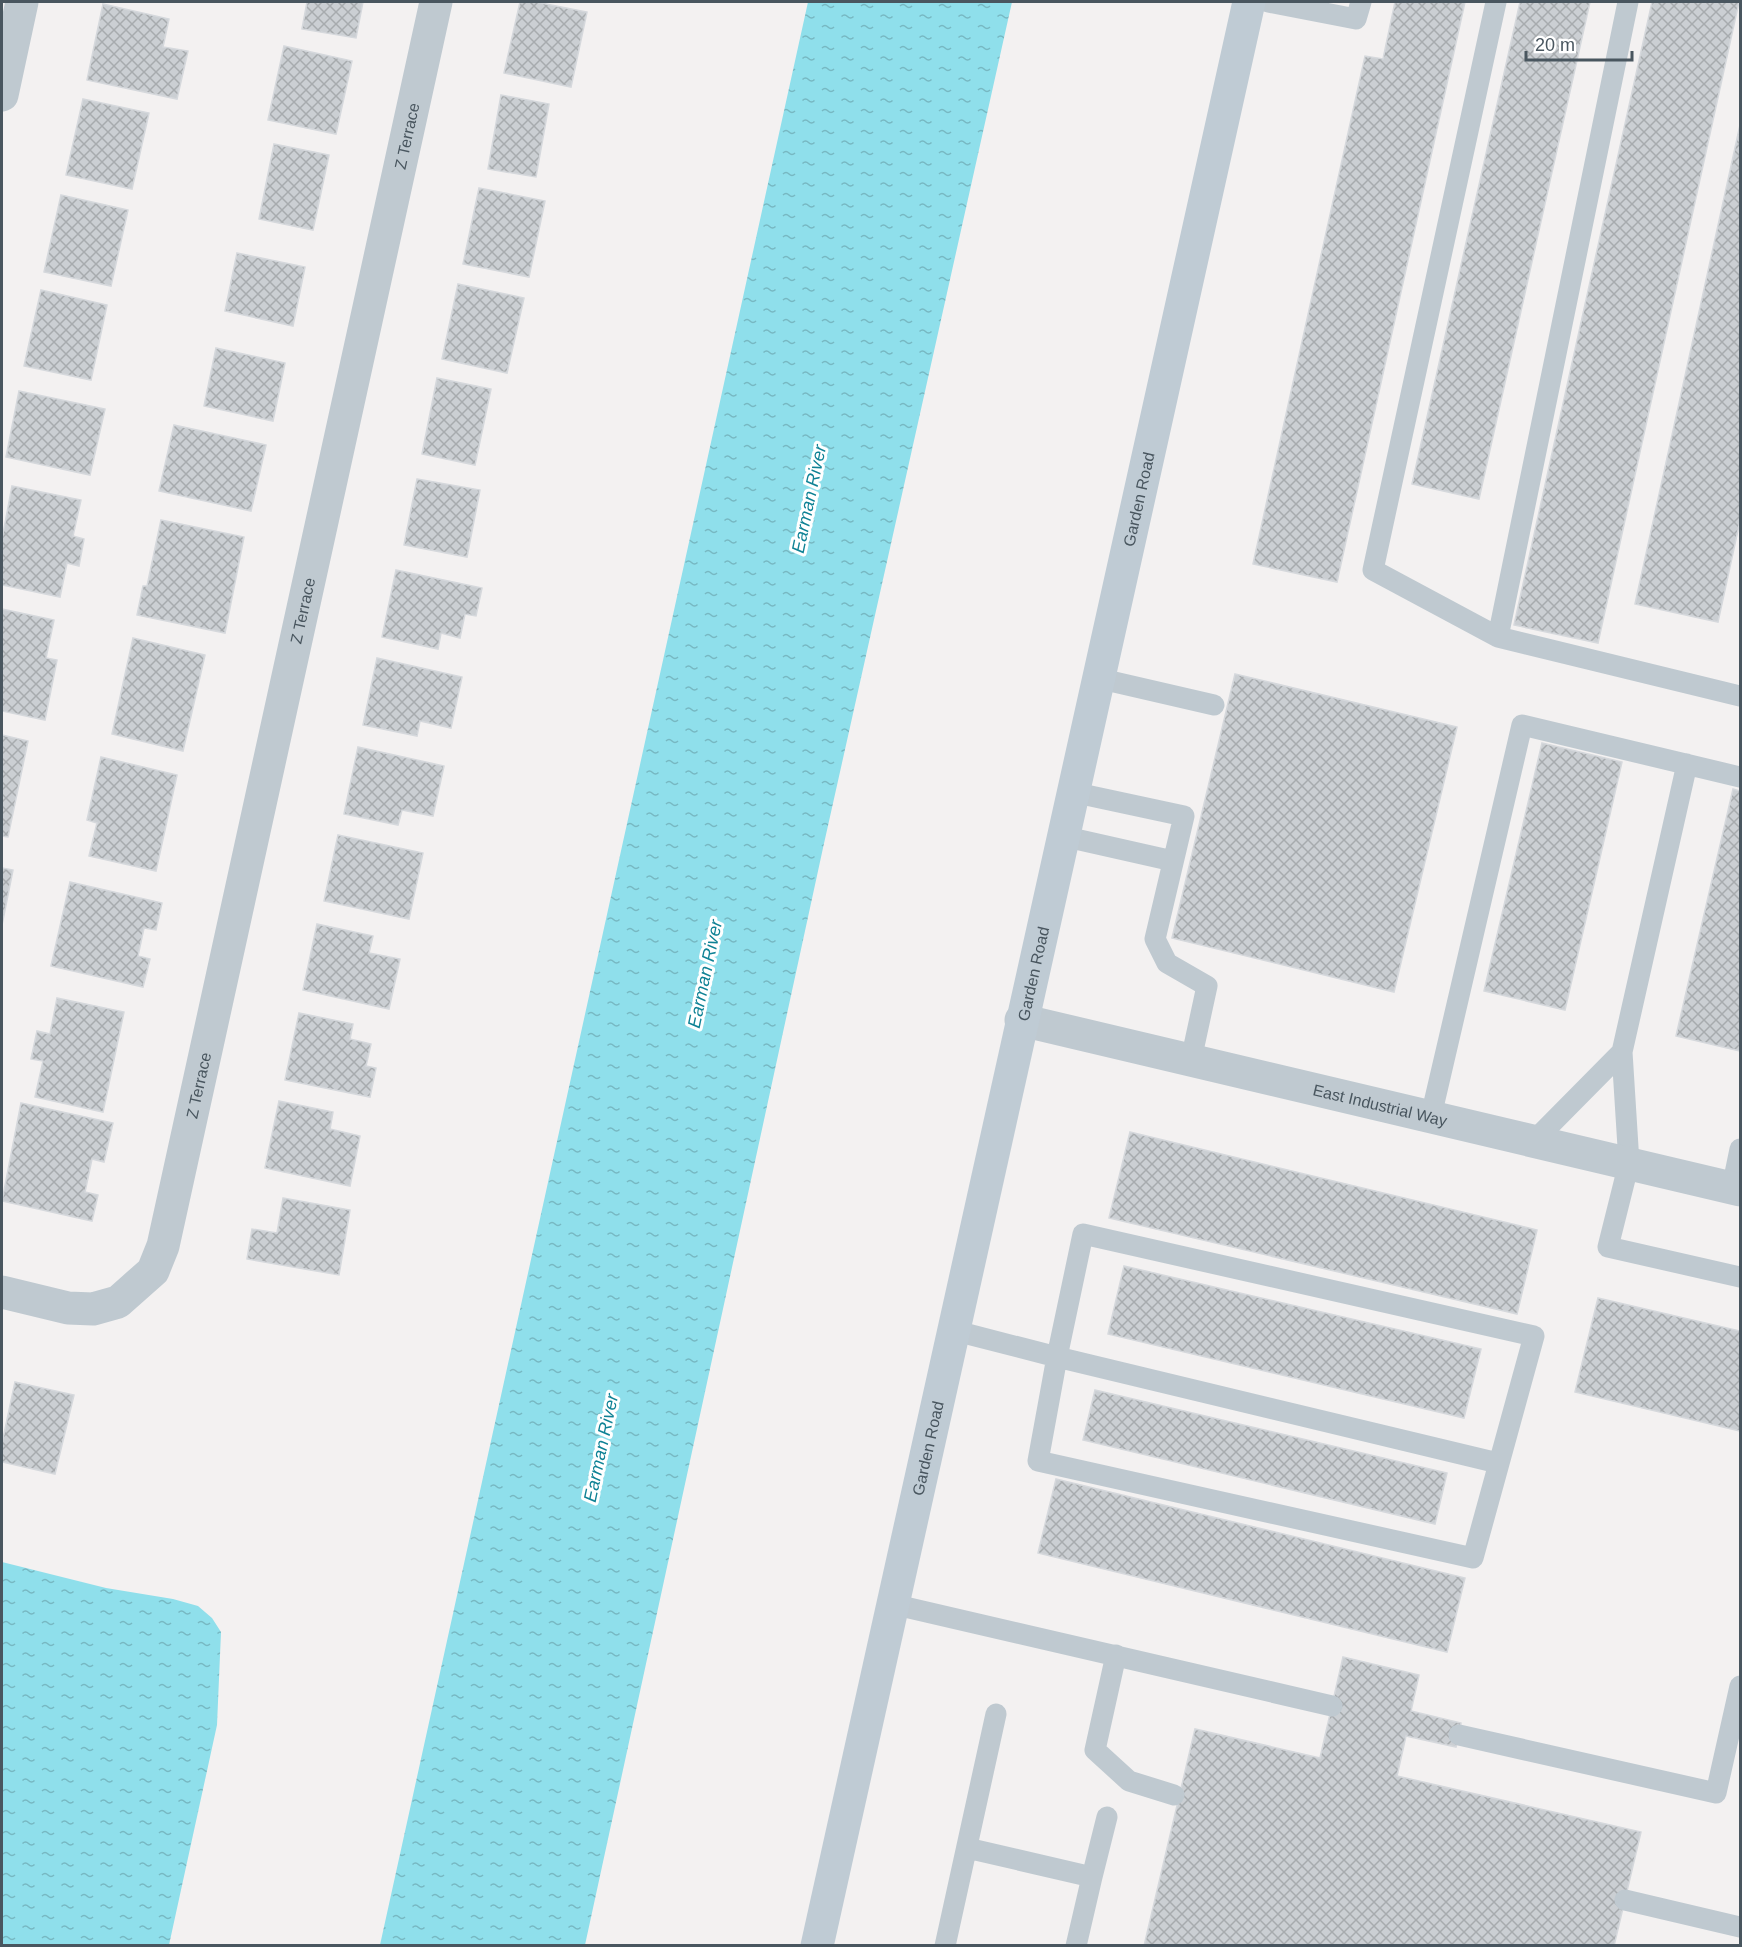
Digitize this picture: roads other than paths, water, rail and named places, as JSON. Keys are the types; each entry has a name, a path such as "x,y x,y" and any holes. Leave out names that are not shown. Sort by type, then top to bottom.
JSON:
{"street":[{"path":"2,95 22,2"},
{"name":"Z Terrace","path":"2,1292 68,1308 93,1309 118,1302 153,1271 163,1246 436,2"},
{"name":"Garden Road","path":"816,1946 1249,2"},
{"name":"East Industrial Way","path":"1021,1020 1736,1189"}],"lane":[{"path":"1268,2 1356,19 1361,2"},
{"path":"1496,2 1373,570 1498,637 1740,696"},
{"path":"1498,637 1628,2"},
{"path":"1097,678 1214,705"},
{"path":"1431,1116 1522,725 1740,777"},
{"path":"1687,764 1622,1052 1629,1163 1608,1247 1740,1277"},
{"path":"1072,792 1184,816 1155,939 1167,963 1207,986 1191,1060"},
{"path":"1062,836 1173,861"},
{"path":"1534,1141 1622,1052"},
{"path":"1736,1189 1740,1149"},
{"path":"1083,1234 1534,1336 1473,1558 1038,1461 1057,1357 1083,1234"},
{"path":"952,1330 1498,1463"},
{"path":"892,1604 1332,1706"},
{"path":"1116,1655 1095,1750 1129,1781 1174,1795"},
{"path":"1459,1735 1716,1794 1740,1686"},
{"path":"945,1946 996,1714"},
{"path":"1076,1946 1107,1816"},
{"path":"967,1848 1092,1877"},
{"path":"1625,1900 1740,1927"}],"water":[{"name":"Earman River","path":"808,2 1012,2 823,848 585,1945 380,1945"},
{"path":"2,1562 106,1588 173,1599 198,1606 212,1618 221,1632 217,1725 169,1945 2,1945"}]}
